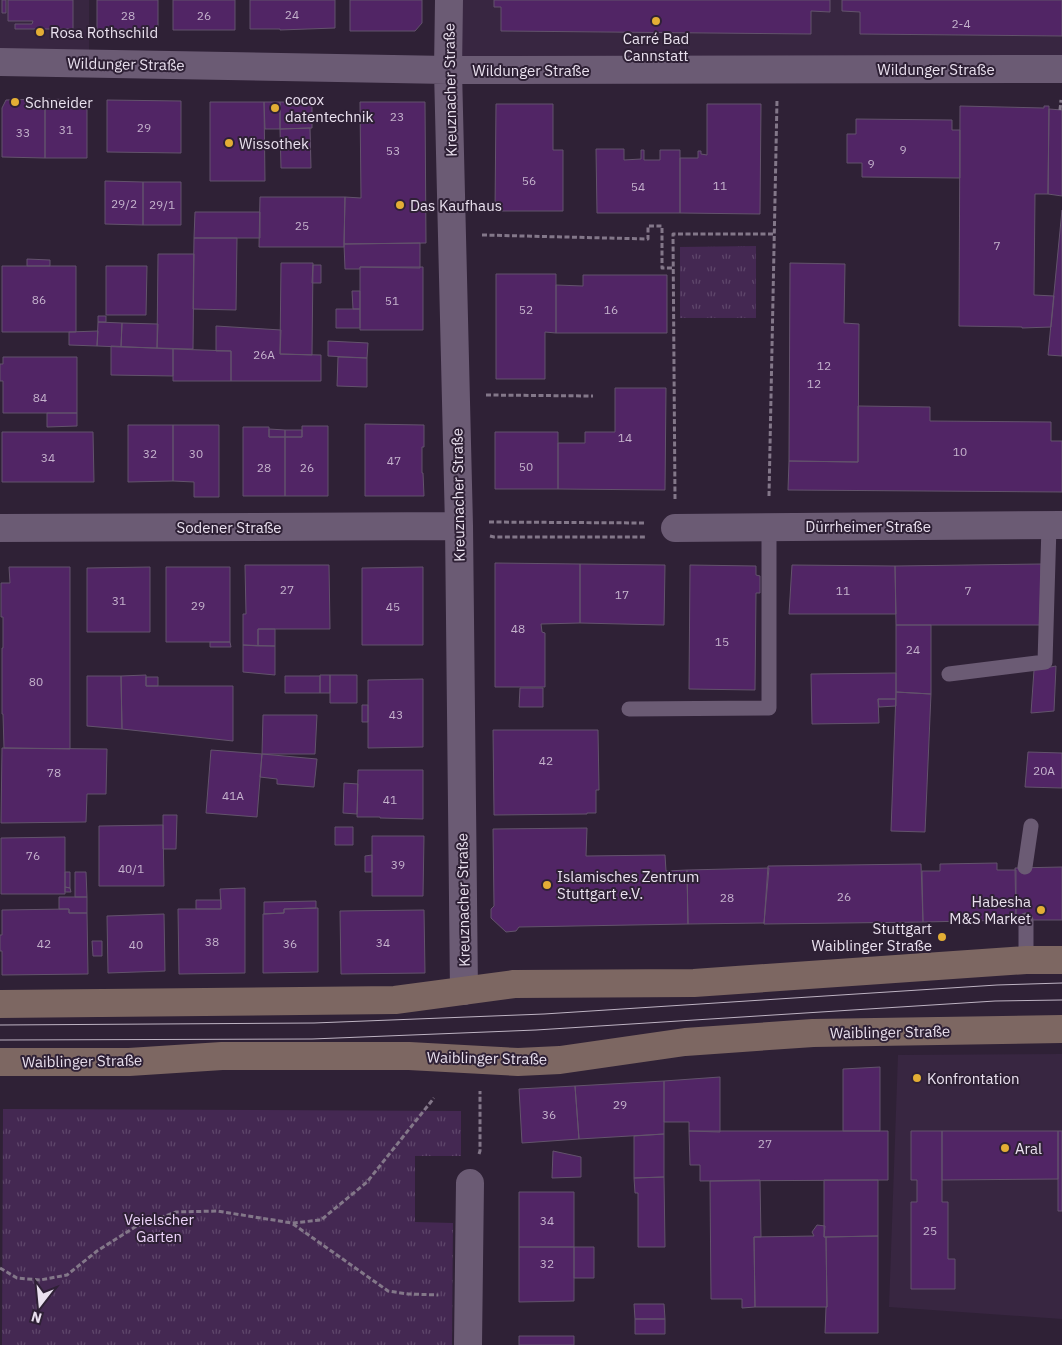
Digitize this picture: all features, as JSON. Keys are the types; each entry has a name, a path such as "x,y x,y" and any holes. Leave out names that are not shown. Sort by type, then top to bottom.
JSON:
{"main road":[{"path":"0,1004 395,1000 514,984 694,984 1026,960 1062,960"},
{"name":"Waiblinger Straße","path":"0,1062 129,1062 222,1056 409,1056 518,1062 560,1060 685,1042 814,1033 1062,1029"}],"street":[{"name":"Kreuznacher Straße","path":"449,0 448,70 459,526 464,991"},
{"name":"Wildunger Straße","path":"0,62 448,70 1062,69"},
{"name":"Sodener Straße","path":"0,528 459,526"},
{"name":"Dürrheimer Straße","path":"675,528 1055,526"},
{"path":"468,1345 470,1183"}],"lane":[{"path":"948,674 1045,662 1055,526"},
{"path":"629,709 770,708 769,527"},
{"path":"1024,867 1031,826"},
{"path":"1026,920 1026,960"}],"path":[{"path":"769,527 778,69"},
{"path":"452,234 648,239 648,226 662,226 662,268 673,268"},
{"path":"459,526 494,537 663,537 675,528 673,234 774,234"},
{"path":"456,394 593,396"},
{"path":"459,526 494,522 646,523"},
{"path":"470,1183 480,1151 480,1060"},
{"path":"0,1268 16,1278 40,1280 67,1275 97,1251 136,1227 176,1212 217,1211 292,1223 321,1220 367,1182 434,1098"},
{"path":"292,1223 388,1291 408,1294 468,1295"}],"shaded area":[{"path":"0,0 89,0 89,60 0,59"},
{"name":"Carré Bad Cannstatt","path":"456,0 1062,0 1062,69 455,64"},
{"path":"1062,1054 1062,1319 889,1307 898,1055"}],"green space":[{"path":"756,246 756,318 680,318 680,247"},
{"name":"Veielscher Garten","path":"3,1109 461,1111 461,1156 415,1156 415,1222 453,1223 452,1345 2,1345"}],"building":[{"path":"2,0 6,0 6,13 2,13"},
{"path":"8,0 73,0 73,29 15,29 15,24 32,24 33,21 8,21"},
{"path":"97,0 158,0 158,30 97,30"},
{"path":"173,0 235,0 235,30 173,30"},
{"path":"250,0 335,0 335,28 250,29"},
{"path":"350,0 422,0 422,23 415,31 350,31"},
{"name":"Carré Bad Cannstatt","path":"494,0 830,0 830,12 811,11 811,34 501,31 501,7 494,7"},
{"path":"842,0 1062,0 1062,36 860,34 860,12 842,11"},
{"path":"45,99 87,100 87,158 45,158"},
{"path":"45,99 45,158 2,157 2,108 6,100"},
{"path":"107,100 181,101 181,153 107,152"},
{"path":"210,102 264,102 265,181 210,181"},
{"path":"264,102 280,102 280,129 265,129"},
{"path":"280,102 312,102 312,128 280,129"},
{"path":"360,102 425,102 426,243 344,244 345,197 361,198"},
{"path":"496,104 553,104 553,150 563,150 563,211 495,211"},
{"path":"707,104 761,104 760,214 680,213 680,158 698,158 698,151 701,151 701,154 707,155"},
{"path":"960,106 1044,108 1044,106 1049,106 1048,194 1035,194 1034,295 1054,296 1051,327 959,326"},
{"path":"1049,109 1062,110 1062,196 1048,194"},
{"path":"856,119 952,120 952,130 960,130 960,178 862,177 862,163 847,163 847,134 856,134"},
{"path":"310,128 311,168 281,168 280,129"},
{"path":"596,149 624,149 624,160 641,159 641,150 644,150 644,160 660,160 660,150 680,150 680,213 597,213"},
{"path":"105,181 143,182 143,225 105,224"},
{"path":"143,182 181,182 181,225 143,225"},
{"path":"260,197 345,197 344,247 259,247"},
{"path":"1062,210 1062,356 1048,355"},
{"path":"195,212 260,212 260,238 194,238"},
{"path":"194,238 237,238 236,310 193,309"},
{"path":"420,243 420,268 360,267 360,269 345,269 344,244"},
{"path":"158,254 194,254 193,349 157,348"},
{"path":"27,259 50,260 50,266 27,266"},
{"path":"281,263 313,263 312,355 280,354"},
{"path":"790,263 845,264 844,323 859,324 858,462 789,461"},
{"path":"313,265 321,265 321,283 312,283"},
{"path":"2,266 76,266 76,332 2,332"},
{"path":"106,266 147,266 146,315 106,315"},
{"path":"360,267 423,267 423,330 360,330"},
{"path":"496,274 556,274 556,333 545,332 545,379 496,379"},
{"path":"583,275 667,275 667,333 556,333 556,285 583,286"},
{"path":"352,291 360,291 360,309 353,309"},
{"path":"336,309 360,309 360,328 336,328"},
{"path":"98,316 106,316 106,322 98,322"},
{"path":"98,322 122,323 121,347 97,346"},
{"path":"122,323 158,324 157,348 121,347"},
{"path":"216,326 281,330 280,354 321,355 321,381 231,381 231,351 216,351"},
{"path":"98,331 97,346 69,345 69,332"},
{"path":"328,341 368,343 367,358 328,356"},
{"path":"111,346 173,349 173,376 111,375"},
{"path":"173,349 231,351 231,381 173,381"},
{"path":"3,357 77,357 77,413 3,413 3,381 0,381 0,364 3,364"},
{"path":"338,357 367,358 367,387 337,386"},
{"path":"615,388 666,388 665,490 558,489 558,443 585,443 585,432 615,432"},
{"path":"858,406 930,407 930,421 1051,422 1051,441 1062,441 1062,492 788,490 789,461 858,462"},
{"path":"47,413 77,413 77,426 47,427"},
{"path":"365,424 424,425 422,473 424,496 365,496"},
{"path":"128,425 173,425 173,481 128,482"},
{"path":"173,425 219,425 219,497 194,497 194,482 173,481"},
{"path":"302,426 328,426 328,496 285,496 285,437 302,437"},
{"path":"243,427 269,427 269,437 285,437 285,496 243,496"},
{"path":"269,429 285,430 285,437 269,437"},
{"path":"285,430 302,430 302,437 285,437"},
{"path":"2,432 93,432 94,482 2,482"},
{"path":"495,432 558,432 558,489 495,489"},
{"path":"495,563 580,564 580,623 541,624 542,632 545,633 545,687 495,687"},
{"path":"580,564 665,565 664,625 580,623"},
{"path":"1041,564 1040,625 896,625 895,566"},
{"path":"245,565 329,565 330,629 258,629 258,646 243,645 243,614 246,614"},
{"path":"690,565 756,566 756,575 760,576 760,593 756,593 755,690 689,689"},
{"path":"792,565 895,566 896,614 789,614"},
{"path":"9,567 70,567 70,749 4,748 1,583 10,583"},
{"path":"150,567 150,632 87,632 87,568"},
{"path":"166,567 230,567 230,642 166,642"},
{"path":"423,567 423,645 362,645 362,568"},
{"path":"896,625 931,625 931,694 896,692"},
{"path":"258,629 275,629 275,646 258,646"},
{"path":"210,642 230,642 231,647 210,647"},
{"path":"243,645 275,646 275,675 243,672"},
{"path":"1056,666 1054,711 1031,713 1034,670"},
{"path":"896,673 896,699 878,699 879,723 812,724 811,674"},
{"path":"146,675 146,686 233,686 233,741 122,729 121,676"},
{"path":"320,675 330,675 330,693 320,693"},
{"path":"330,675 357,675 357,703 330,703"},
{"path":"87,676 121,676 122,729 87,726"},
{"path":"285,676 320,676 320,693 285,693"},
{"path":"146,677 158,677 158,686 146,686"},
{"path":"423,679 423,747 368,748 368,680"},
{"path":"520,688 543,688 543,707 519,707"},
{"path":"896,692 931,694 925,832 891,831"},
{"path":"878,699 896,699 896,706 879,707"},
{"path":"362,705 368,705 368,722 362,722"},
{"path":"263,715 317,715 315,754 262,754"},
{"path":"493,730 598,730 599,790 596,790 596,813 494,815"},
{"path":"2,748 107,749 106,794 87,794 86,822 1,823"},
{"path":"211,750 262,754 257,817 206,813"},
{"path":"1028,752 1062,753 1062,788 1025,787"},
{"path":"262,754 317,759 314,787 277,784 277,779 260,777"},
{"path":"358,770 423,770 423,819 357,817"},
{"path":"344,783 358,784 357,814 343,813"},
{"path":"163,815 177,815 176,849 163,849"},
{"path":"163,825 164,886 99,886 99,826"},
{"path":"335,827 353,827 353,845 335,845"},
{"path":"587,828 586,856 665,855 666,871 687,870 688,924 519,927 516,931 506,932 491,918 491,909 494,906 493,829"},
{"path":"372,836 424,836 423,896 372,896"},
{"path":"65,837 65,894 1,894 1,838"},
{"path":"372,855 372,872 365,872 365,856"},
{"path":"997,863 997,870 1016,870 1016,920 923,922 922,871 940,871 940,864"},
{"path":"921,864 923,922 764,924 768,866"},
{"path":"1062,867 1062,920 1016,920 1015,868"},
{"path":"769,868 764,923 688,924 687,870"},
{"path":"65,872 70,872 70,888 65,887"},
{"path":"75,872 86,872 87,897 75,897"},
{"path":"65,887 70,888 71,892 65,892"},
{"path":"245,888 245,973 179,974 178,909 221,909 220,889"},
{"path":"59,897 87,897 87,913 69,913 69,909 59,909"},
{"path":"196,900 221,900 221,909 196,909"},
{"path":"316,901 316,908 284,909 284,913 264,914 264,902"},
{"path":"318,908 318,972 263,973 263,914 284,913 284,909"},
{"path":"69,909 69,913 87,913 88,974 2,975 0,935 2,935 2,910"},
{"path":"424,910 425,973 341,974 340,911"},
{"path":"164,914 165,971 108,973 107,916"},
{"path":"92,941 102,941 102,956 93,956"},
{"path":"880,1067 880,1131 843,1131 843,1069"},
{"path":"720,1077 720,1132 689,1131 689,1122 664,1122 664,1081"},
{"path":"664,1081 664,1134 579,1139 575,1086"},
{"path":"575,1086 579,1139 522,1143 519,1089"},
{"path":"689,1131 888,1131 888,1180 700,1181 700,1165 690,1165"},
{"path":"911,1131 942,1131 942,1202 948,1202 948,1259 955,1259 955,1289 911,1289 911,1202 917,1202 917,1180 911,1180"},
{"path":"942,1131 1058,1131 1058,1179 942,1180"},
{"path":"1058,1131 1062,1131 1062,1211 1058,1211"},
{"path":"664,1134 664,1177 634,1178 634,1136"},
{"path":"553,1151 581,1157 581,1177 552,1178"},
{"path":"664,1177 665,1247 638,1247 638,1193 635,1193 634,1178"},
{"path":"760,1180 761,1237 754,1237 755,1307 742,1308 742,1299 711,1299 710,1181"},
{"path":"824,1180 878,1180 878,1236 824,1237"},
{"path":"519,1192 574,1192 574,1247 519,1247"},
{"path":"817,1225 825,1226 827,1307 755,1307 754,1237 814,1236 812,1232"},
{"path":"878,1236 878,1333 825,1333 827,1307 826,1237"},
{"path":"519,1247 574,1247 574,1301 519,1302"},
{"path":"574,1247 594,1247 594,1278 574,1278"},
{"path":"634,1304 664,1304 665,1319 635,1319"},
{"path":"635,1319 665,1319 665,1334 635,1334"},
{"path":"519,1336 574,1336 574,1345 519,1345"}],"tram line":[{"path":"0,1025 314,1023 544,1014 997,985 1062,983"},
{"path":"0,1040 312,1039 536,1030 995,1001 1062,1000"}],"place":[{"name":"Carré Bad Cannstatt","path":"656,21"},
{"name":"Rosa Rothschild","path":"40,32"},
{"name":"Schneider","path":"15,102"},
{"name":"cocox datentechnik","path":"275,108"},
{"name":"Wissothek","path":"229,143"},
{"name":"Das Kaufhaus","path":"400,205"},
{"name":"Islamisches Zentrum Stuttgart e.V.","path":"547,885"},
{"name":"Habesha M&S Market","path":"1041,910"},
{"name":"Stuttgart Waiblinger Straße","path":"942,937"},
{"name":"Konfrontation","path":"917,1078"},
{"name":"Aral","path":"1005,1148"}]}
